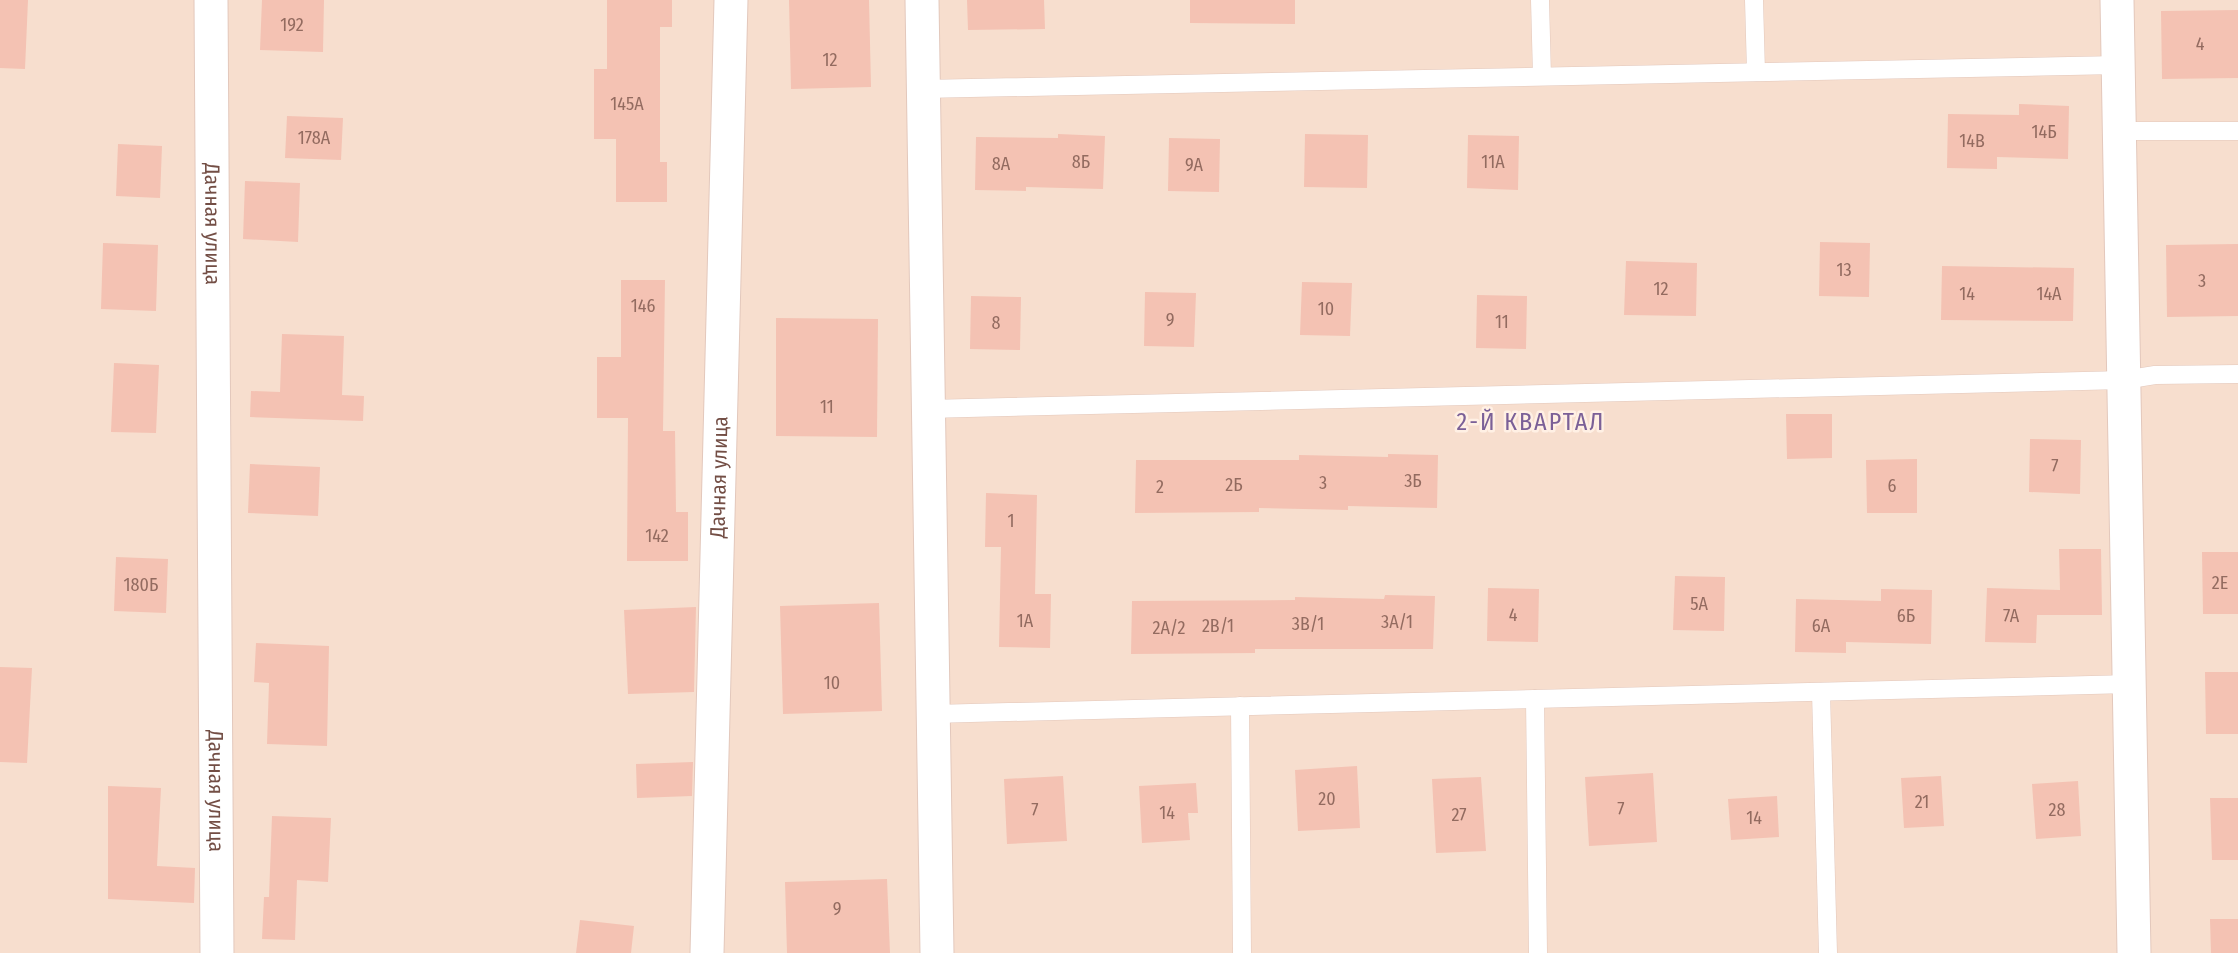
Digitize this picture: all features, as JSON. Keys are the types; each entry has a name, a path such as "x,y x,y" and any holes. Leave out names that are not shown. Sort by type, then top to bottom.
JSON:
{"street":[{"name":"Дачная улица","path":"211,0 218,953"},
{"name":"Дачная улица","path":"708,953 731,0"},
{"path":"922,0 937,953"},
{"path":"2118,0 2134,953"}],"lane":[{"path":"1540,0 1542,76"},
{"path":"1754,0 1756,72"},
{"path":"923,89 2119,65"},
{"path":"2120,131 2238,131"},
{"path":"928,409 2124,380 2155,375 2238,374"},
{"path":"933,714 2130,684"},
{"path":"1821,692 1828,953"},
{"path":"1535,699 1538,953"},
{"path":"1240,706 1241,953"}],"shaded area":[{"path":"0,0 720,0 697,953 0,953"},
{"path":"740,0 2238,0 2238,953 722,953"}],"building":[{"path":"0,0 28,0 25,69 0,68"},
{"path":"262,0 324,0 323,52 260,50"},
{"path":"607,0 672,0 672,27 660,27 660,162 667,162 667,202 616,202 616,139 594,139 594,69 607,69"},
{"path":"789,0 869,0 871,87 791,89"},
{"path":"967,0 1044,0 1045,29 968,30"},
{"path":"1190,0 1295,0 1295,24 1190,23"},
{"path":"2238,10 2238,78 2162,79 2161,11"},
{"path":"2019,104 2069,106 2068,159 1997,157 1997,169 1947,168 1948,114 2019,115"},
{"path":"287,116 343,118 341,160 285,158"},
{"path":"1058,134 1105,136 1103,189 1026,187 1026,191 975,190 976,137 1058,138"},
{"path":"1305,134 1368,135 1367,188 1304,187"},
{"path":"1468,135 1519,136 1518,190 1467,188"},
{"path":"1169,138 1220,139 1219,192 1168,191"},
{"path":"118,144 162,146 160,198 116,196"},
{"path":"245,181 300,183 298,242 243,239"},
{"path":"1820,242 1870,243 1869,297 1819,296"},
{"path":"103,243 158,245 156,311 101,309"},
{"path":"2238,244 2238,316 2167,317 2166,245"},
{"path":"1626,261 1697,263 1696,316 1624,315"},
{"path":"1942,266 2074,268 2073,321 1941,320"},
{"path":"621,280 665,280 663,431 675,431 676,512 688,512 688,561 627,561 628,418 597,418 597,357 621,357"},
{"path":"1302,282 1352,283 1350,336 1300,335"},
{"path":"1145,292 1196,293 1194,347 1144,346"},
{"path":"1477,295 1527,296 1526,349 1476,348"},
{"path":"971,296 1021,297 1020,350 970,349"},
{"path":"776,318 878,319 877,437 776,436"},
{"path":"282,334 344,336 342,395 364,396 363,421 250,417 251,391 280,392"},
{"path":"114,363 159,365 156,433 111,432"},
{"path":"1786,414 1832,414 1832,458 1787,459"},
{"path":"2030,439 2081,440 2080,494 2029,492"},
{"path":"1388,454 1438,455 1437,508 1348,506 1348,510 1259,508 1259,512 1135,513 1136,460 1299,460 1299,455 1388,457"},
{"path":"1917,459 1917,513 1867,513 1866,460"},
{"path":"250,464 320,467 318,516 248,513"},
{"path":"986,493 1037,495 1035,594 1051,594 1050,648 999,647 1001,547 985,547"},
{"path":"2059,549 2101,549 2102,615 2037,615 2036,643 1985,642 1987,588 2060,590"},
{"path":"2202,552 2238,552 2238,614 2203,614"},
{"path":"116,557 168,559 166,613 114,611"},
{"path":"1675,576 1725,577 1724,631 1673,630"},
{"path":"1488,588 1539,589 1538,642 1487,641"},
{"path":"1881,589 1932,590 1931,644 1846,642 1846,653 1795,652 1796,599 1881,601"},
{"path":"1385,595 1435,596 1433,649 1255,649 1255,653 1131,654 1132,601 1295,600 1295,597 1384,599"},
{"path":"879,603 882,711 783,714 780,606"},
{"path":"696,607 694,692 628,694 624,610"},
{"path":"256,643 329,646 327,746 267,744 269,683 254,682"},
{"path":"0,667 32,668 27,763 0,762"},
{"path":"2205,672 2238,672 2238,734 2206,734"},
{"path":"693,762 692,796 637,798 636,764"},
{"path":"1357,766 1360,828 1298,831 1295,770"},
{"path":"1653,773 1657,842 1589,846 1585,777"},
{"path":"1063,776 1067,841 1007,844 1004,779"},
{"path":"1941,776 1944,826 1904,828 1901,778"},
{"path":"1481,777 1486,851 1436,853 1432,779"},
{"path":"2078,781 2081,836 2036,839 2032,784"},
{"path":"1196,783 1198,813 1188,813 1190,840 1142,843 1139,786"},
{"path":"108,786 161,788 157,866 195,868 194,903 108,899"},
{"path":"1777,796 1779,837 1731,840 1728,799"},
{"path":"2210,798 2238,798 2238,860 2212,860"},
{"path":"272,816 331,818 328,882 297,880 295,940 262,939 264,897 269,897"},
{"path":"887,879 890,953 787,953 785,882"},
{"path":"2210,919 2238,919 2238,953 2211,953"},
{"path":"580,920 634,926 631,953 576,953"}],"district":[{"name":"2-Й КВАРТАЛ","path":"1531,422"}]}
